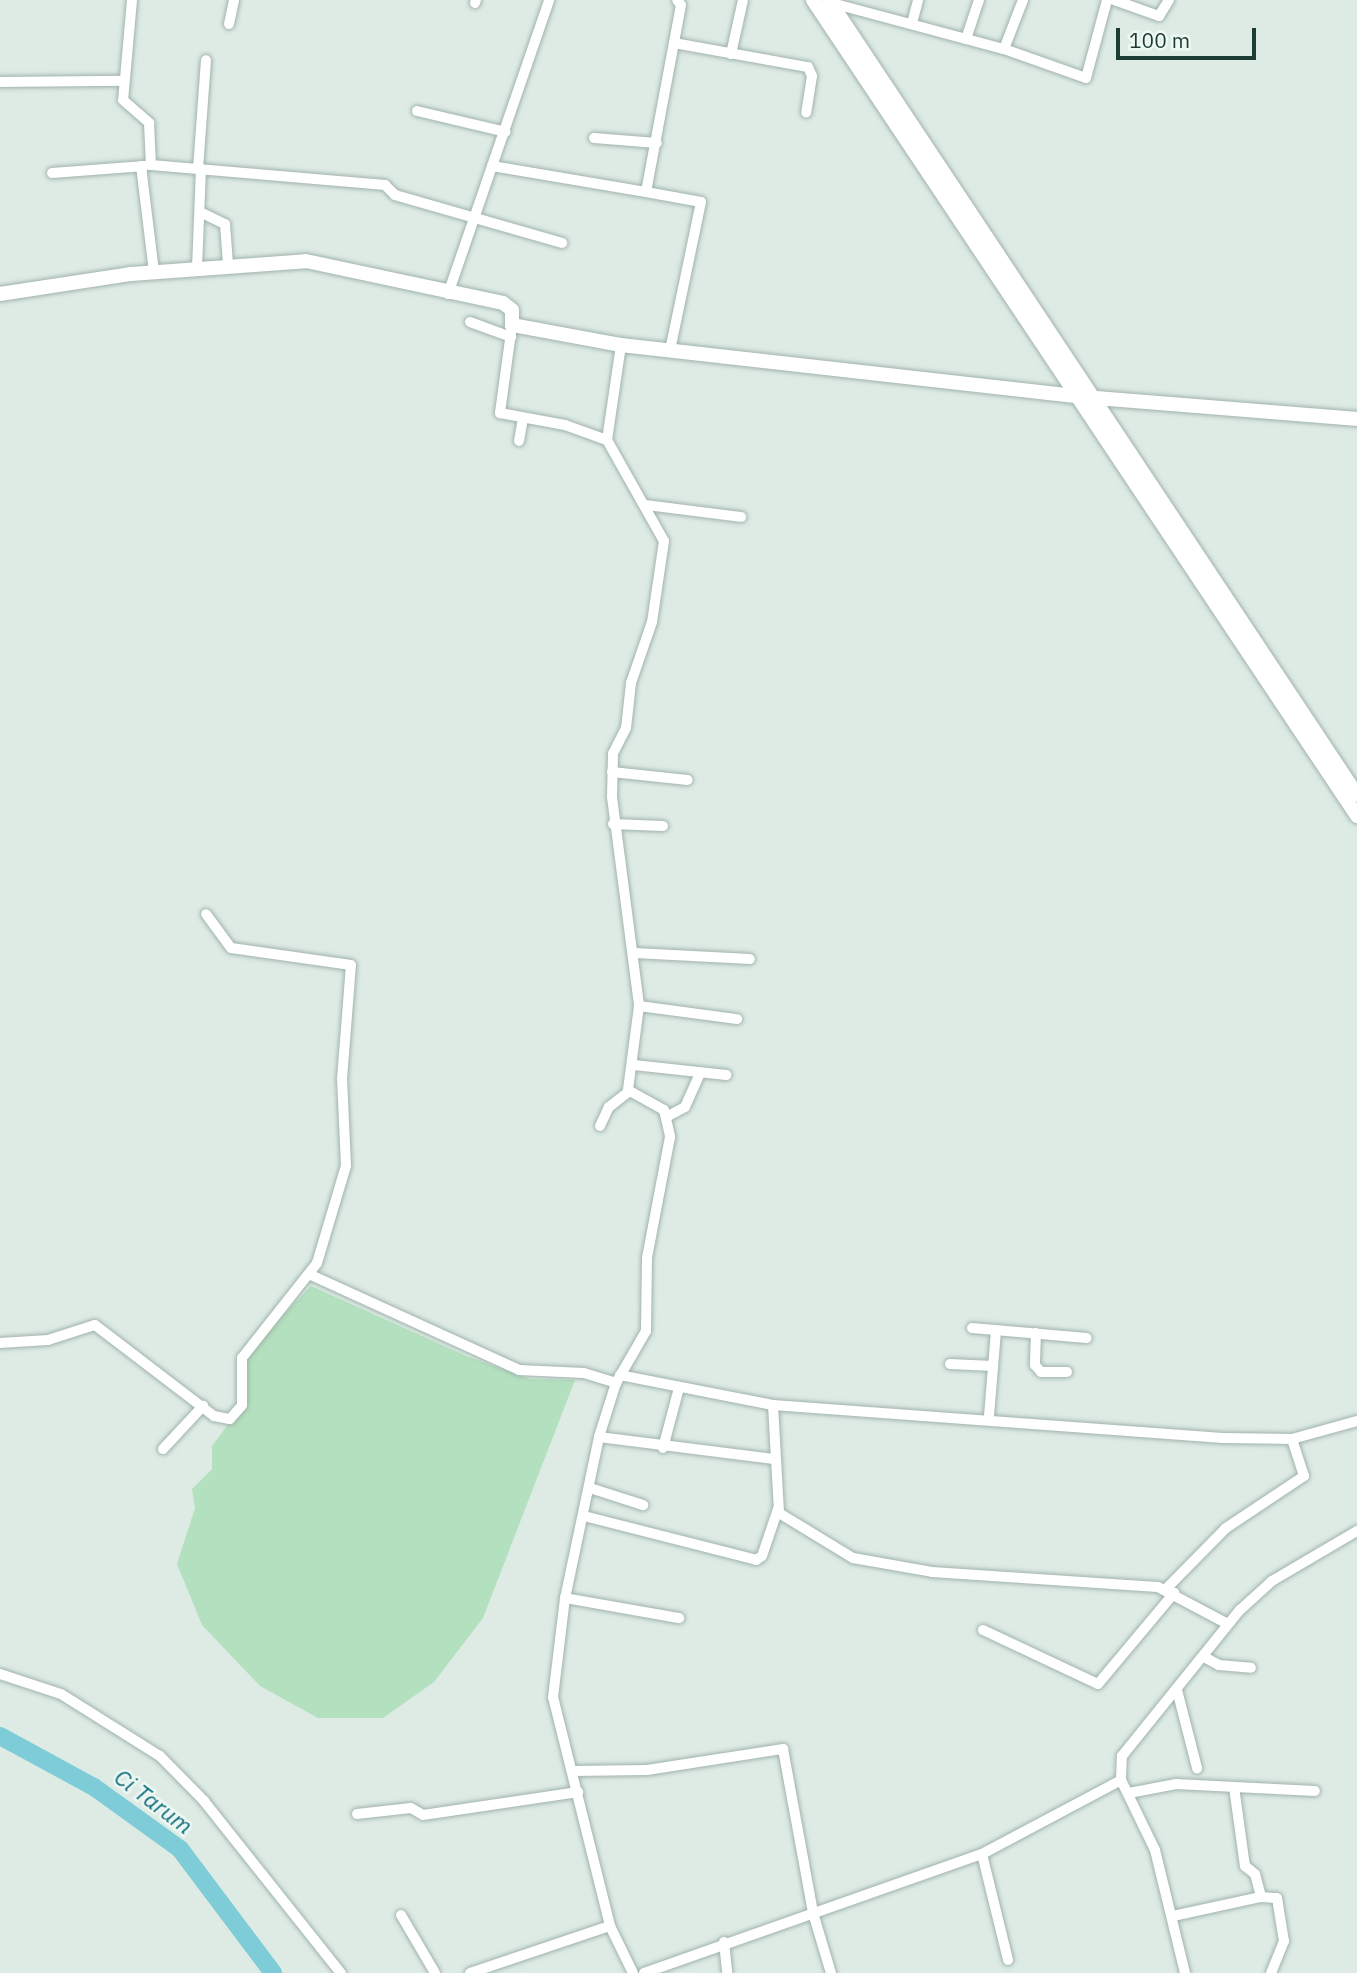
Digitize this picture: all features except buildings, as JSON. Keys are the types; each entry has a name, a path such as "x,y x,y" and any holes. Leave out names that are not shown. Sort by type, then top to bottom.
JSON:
{"street":[{"path":"132,0 124,102 149,123 146,165 154,272"},
{"path":"227,0 234,0 229,24"},
{"path":"448,294 506,132 549,0"},
{"path":"646,192 674,43 677,0"},
{"path":"731,54 743,0"},
{"path":"813,0 1079,394 1357,816"},
{"path":"912,23 918,0"},
{"path":"966,39 979,0"},
{"path":"1004,49 1023,0"},
{"path":"826,1 1004,49 1086,78 1107,0"},
{"path":"1114,0 1156,16 1165,13 1168,0"},
{"path":"826,1 1097,398 1356,790"},
{"path":"674,43 808,67 806,113"},
{"path":"197,268 206,60"},
{"path":"0,82 124,81"},
{"path":"417,111 506,132"},
{"path":"594,138 657,143"},
{"path":"52,173 146,165 385,185 396,195 475,221 562,243"},
{"path":"492,166 701,202 670,351"},
{"path":"200,212 225,224 228,264"},
{"path":"0,294 154,272 287,260 334,265 448,294 503,303 512,310 512,331 498,408 500,413 565,425 607,440"},
{"path":"470,322 512,331 670,351 1097,398 1357,419"},
{"path":"600,1126 609,1107 628,1092 634,1065 639,1006 635,953 613,824 612,772 662,580 663,535 607,440 621,345"},
{"path":"519,441 523,418"},
{"path":"646,505 741,517"},
{"path":"612,772 688,780"},
{"path":"613,824 663,826"},
{"path":"0,1343 48,1340 95,1325 222,1421 240,1410 242,1358 311,1275 344,1179 342,1079 351,965 231,948 206,914"},
{"path":"635,953 750,959"},
{"path":"639,1006 737,1019"},
{"path":"634,1065 726,1075"},
{"path":"668,1116 685,1107 700,1073"},
{"path":"628,1092 668,1116"},
{"path":"633,1973 610,1926 553,1697 565,1598 599,1437 618,1379 648,1322 648,1258 669,1146 668,1116"},
{"path":"311,1275 519,1370 568,1371 773,1405 989,1416 1088,1429 1292,1439 1357,1421"},
{"path":"972,1328 1087,1338"},
{"path":"989,1416 996,1330"},
{"path":"1036,1333 1035,1365 1041,1372 1067,1372"},
{"path":"950,1364 993,1366"},
{"path":"663,1448 679,1388"},
{"path":"584,1516 756,1560 762,1556 778,1509 773,1405"},
{"path":"163,1449 203,1406"},
{"path":"599,1437 663,1448 774,1459"},
{"path":"983,1630 1098,1684 1169,1592 1226,1528 1304,1476 1292,1439"},
{"path":"590,1488 643,1505"},
{"path":"778,1509 786,1520 869,1563 1169,1592 1228,1624"},
{"path":"1185,1973 1155,1850 1121,1780 1122,1756 1228,1624 1272,1581 1357,1531"},
{"path":"565,1598 678,1618"},
{"path":"1204,1657 1219,1665 1251,1668"},
{"path":"0,1674 61,1694 160,1756 204,1801 341,1973"},
{"path":"1177,1690 1197,1768"},
{"path":"573,1771 647,1769 782,1748 798,1810 813,1913 831,1973"},
{"path":"644,1973 724,1942 982,1854 1121,1780"},
{"path":"1129,1793 1176,1784 1315,1791"},
{"path":"1234,1787 1245,1866 1255,1874 1261,1897"},
{"path":"357,1814 413,1808 423,1815 578,1792"},
{"path":"982,1854 1008,1960"},
{"path":"1173,1916 1261,1897 1276,1897 1283,1934 1281,1956 1271,1973"},
{"path":"401,1915 435,1973"},
{"path":"470,1973 610,1926"},
{"path":"724,1942 727,1973"}],"green space":[{"path":"311,1286 466,1356 530,1379 575,1380 483,1618 434,1682 383,1718 318,1718 260,1686 202,1625 177,1564 195,1508 192,1489 212,1469 212,1446 235,1415 242,1358"}],"waterway":[{"name":"Ci Tarum","path":"0,1736 94,1787 180,1849 273,1973"}]}
